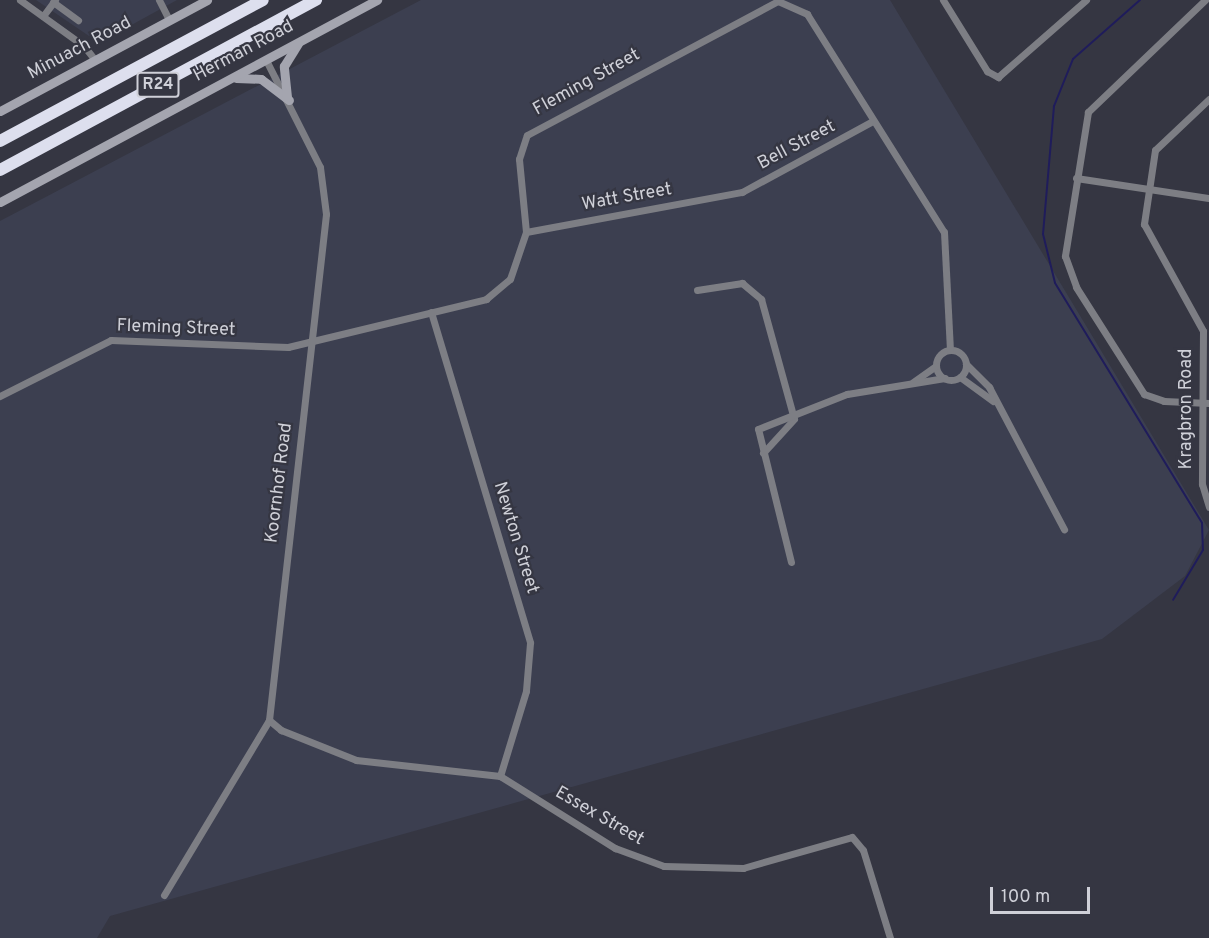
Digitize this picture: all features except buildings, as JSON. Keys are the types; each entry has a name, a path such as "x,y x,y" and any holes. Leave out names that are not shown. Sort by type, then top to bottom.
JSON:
{"highway":[{"name":"R24","path":"0,141 263,0"},
{"name":"R24","path":"0,170 316,0"}],"main road":[{"name":"Minuach Road","path":"0,110 207,0"},
{"name":"Herman Road","path":"0,202 377,0"},
{"path":"288,99 284,66 302,40"},
{"path":"230,79 261,80 288,99"}],"street":[{"path":"20,0 88,49 95,60"},
{"path":"159,0 169,20"},
{"path":"943,0 987,71 1004,75 1086,0"},
{"path":"1205,0 1088,112 1076,178 1066,266 1134,380 1154,400 1205,403"},
{"path":"43,16 54,1 78,20"},
{"name":"Fleming Street","path":"0,396 111,340 266,348 311,342 431,312 498,292 510,279 526,232 519,154 527,135 771,2 792,3 807,14 944,232 948,254 950,350"},
{"name":"Koornhof Road","path":"164,895 269,720 326,189 315,153 266,60"},
{"name":"Kragbron Road","path":"1209,99 1155,150 1147,189 1145,234 1206,331 1205,484 1209,507"},
{"name":"Bell Street","path":"734,194 873,121"},
{"path":"1076,178 1209,198"},
{"name":"Watt Street","path":"526,232 734,194"},
{"path":"697,290 742,283 761,299 794,419"},
{"name":"Newton Street","path":"431,312 530,643 525,691 500,776"},
{"path":"911,384 936,366 940,355 950,350 961,353 966,364 997,405 1064,529"},
{"path":"960,377 966,364"},
{"path":"936,366 945,378"},
{"path":"791,562 762,455 758,429 794,419 847,394 945,378 960,377 997,405"},
{"path":"762,455 769,440 794,419"},
{"name":"Essex Street","path":"269,720 281,730 356,760 500,776 615,848 673,868 743,868 852,837 863,850 890,938"}],"shaded area":[{"path":"36,0 177,0 104,40 99,31 89,36"},
{"path":"421,0 890,0 1209,530 1185,576 1102,639 110,916 97,938 0,938 0,221"}],"waterway":[{"path":"1140,0 1073,59 1054,106 1043,234 1055,283 1202,523 1203,550 1173,600"}]}
